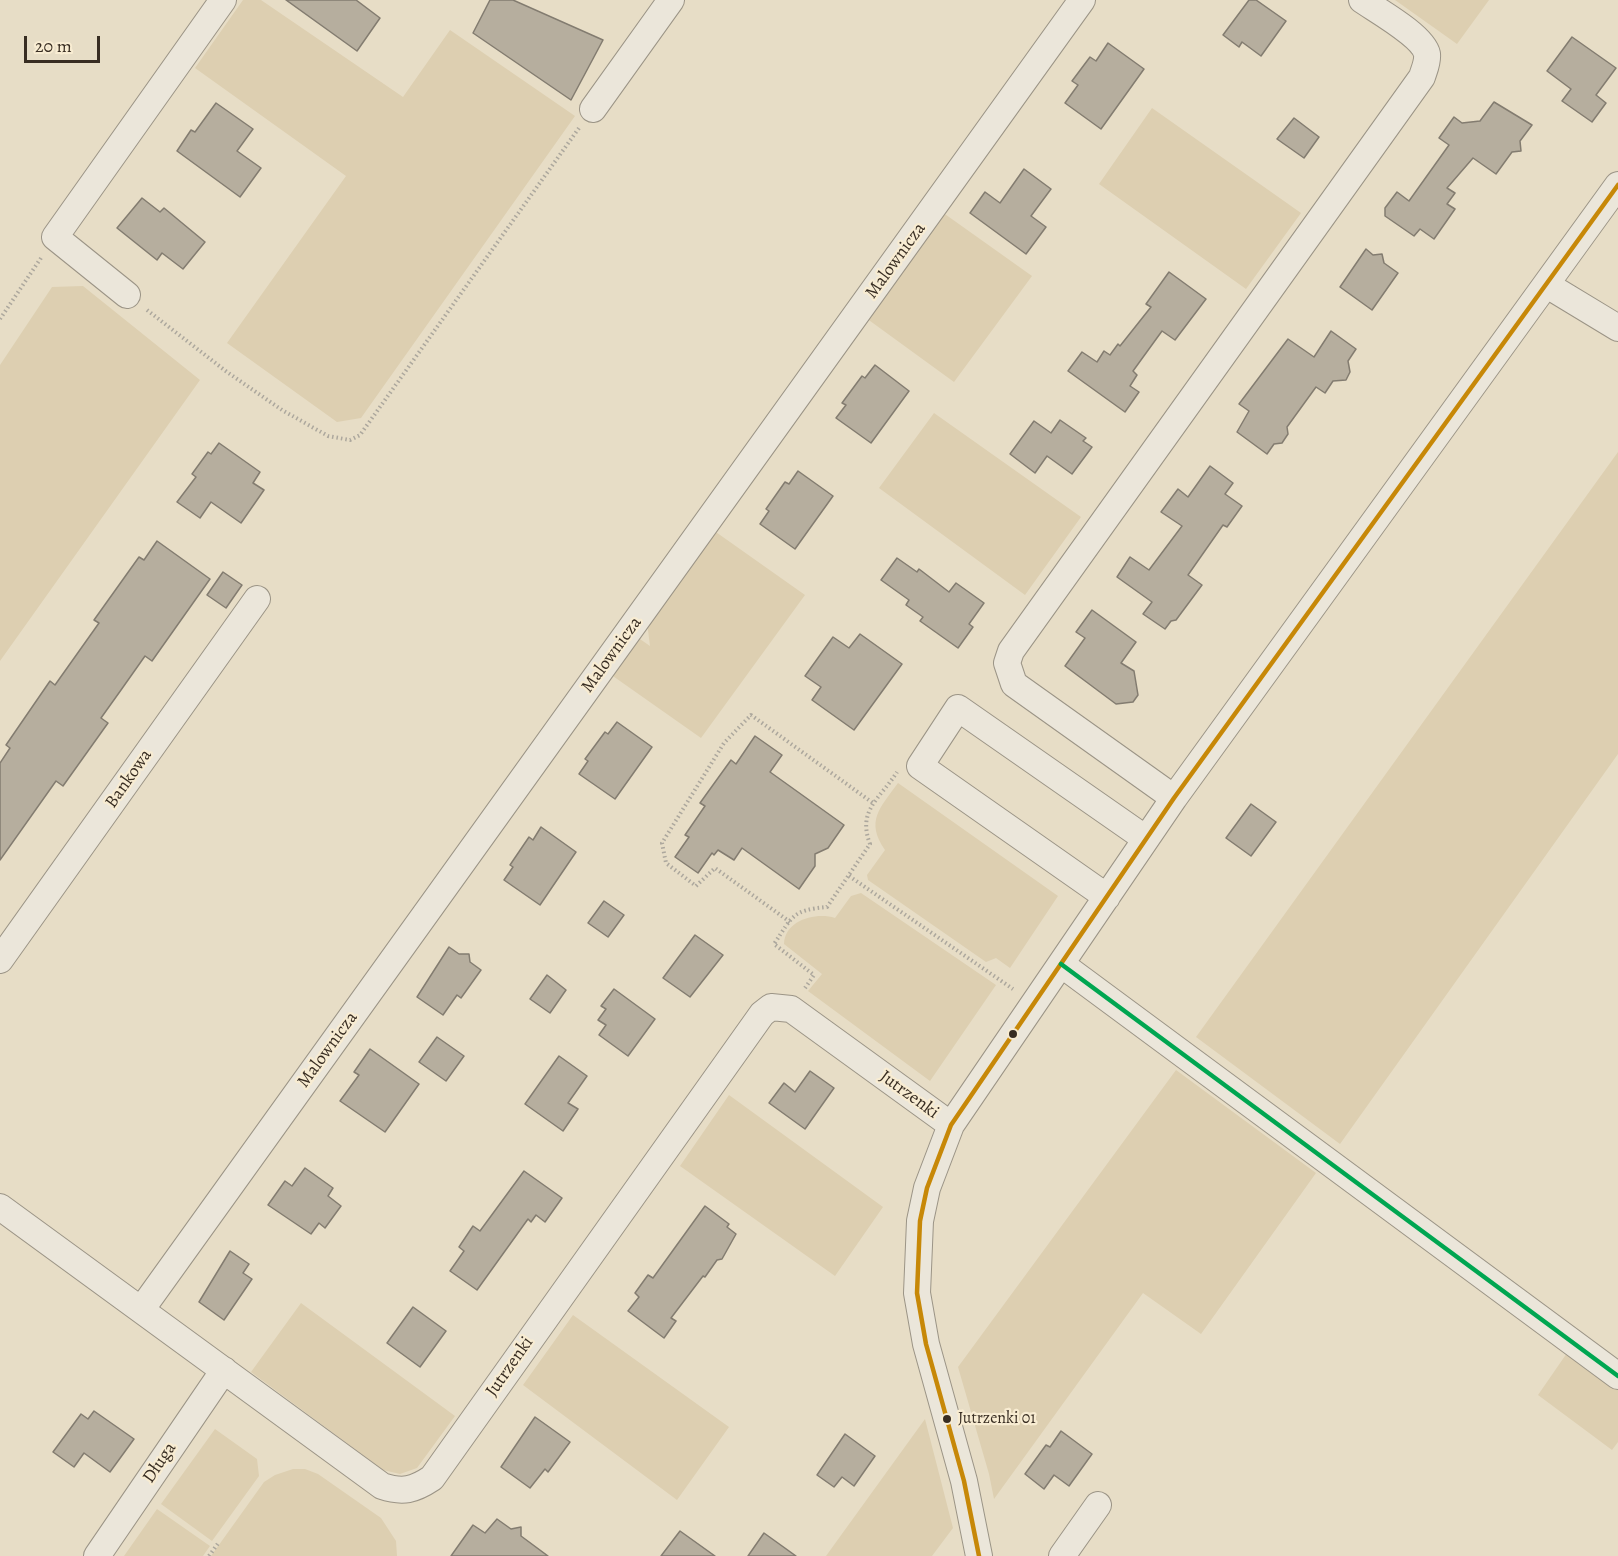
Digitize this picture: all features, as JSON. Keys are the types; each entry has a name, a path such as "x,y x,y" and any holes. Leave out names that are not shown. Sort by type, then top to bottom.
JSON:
{"street":[{"path":"128,295 55,237 223,0"},
{"path":"593,109 671,0"},
{"name":"Malownicza","path":"141,1310 1082,0"},
{"path":"1174,798 1014,684 1007,663 1011,651 1422,77 1427,60 1426,51 1419,40 1362,0"},
{"path":"979,1556 964,1481 926,1344 917,1293 917,1246 923,1204 951,1125 1174,798 1618,185"},
{"path":"1547,285 1618,328"},
{"name":"Bankowa","path":"0,960 257,599"},
{"path":"1107,897 920,766 958,708 1146,839"},
{"path":"1061,964 1618,1376"},
{"name":"Jutrzenki","path":"0,1207 382,1486 398,1491 414,1490 432,1478 762,1014 771,1007 791,1009 951,1125"},
{"name":"Długa","path":"97,1556 224,1370"},
{"path":"1062,1556 1098,1504"}],"path":[{"path":"128,295 226,372 282,410 328,436 350,440 360,435 593,109"},
{"path":"0,318 55,237"},
{"path":"790,922 715,868 696,886 666,863 662,843 723,743 751,715 873,803"},
{"path":"791,1009 814,975 774,944 796,913 808,908 827,907 870,844 865,832 865,818 873,803 902,765 920,766"},
{"path":"849,876 1034,1002"},
{"path":"209,1556 219,1542"}],"shaded area":[{"path":"243,0 261,0 403,97 450,30 575,116 361,418 337,422 227,343 346,176 195,68"},
{"path":"1395,0 1489,0 1457,44"},
{"path":"1152,108 1301,213 1246,289 1099,184"},
{"path":"942,212 1032,276 954,382 866,318"},
{"path":"83,286 200,380 0,661 0,365 52,287"},
{"path":"934,413 1081,517 1025,595 879,488"},
{"path":"1618,452 1618,754 1340,1144 1196,1037"},
{"path":"713,530 805,595 701,738 610,674 637,637 650,646 647,622"},
{"path":"898,783 1058,896 1010,968 996,958 986,962 868,880 867,875 885,850 876,831 877,815"},
{"path":"861,893 996,985 930,1081 808,991 822,974 784,944 790,929 796,924 811,917 835,918 851,896"},
{"path":"1176,1070 1316,1173 1201,1334 1143,1293 994,1499 958,1367"},
{"path":"729,1095 883,1207 835,1276 680,1166"},
{"path":"301,1303 455,1416 417,1468 400,1474 383,1470 251,1372"},
{"path":"573,1315 729,1427 677,1500 523,1385"},
{"path":"1567,1353 1618,1390 1618,1442 1612,1450 1538,1395"},
{"path":"925,1419 953,1528 932,1556 826,1556"},
{"path":"215,1429 257,1459 259,1476 212,1541 161,1504"},
{"path":"293,1469 305,1469 318,1474 381,1518 396,1541 397,1556 211,1556 264,1482 275,1475"},
{"path":"157,1509 210,1546 203,1556 124,1556"}],"building":[{"path":"286,0 356,0 380,18 357,51"},
{"path":"490,0 513,0 603,40 571,100 473,33"},
{"path":"1249,0 1256,0 1286,21 1261,56 1242,42 1239,47 1223,35"},
{"path":"1572,37 1616,68 1596,95 1606,103 1592,122 1562,101 1571,89 1547,71"},
{"path":"1108,43 1144,69 1101,129 1065,103 1078,85 1072,81 1090,57 1096,61"},
{"path":"1494,102 1532,125 1520,141 1521,151 1512,152 1496,174 1473,158 1447,188 1455,193 1447,204 1455,209 1434,239 1420,229 1414,236 1385,216 1385,208 1397,192 1409,201 1449,145 1439,138 1454,117 1462,123 1480,121"},
{"path":"216,103 253,129 237,151 261,168 240,197 177,151 191,130 195,132"},
{"path":"1294,118 1319,137 1304,158 1277,139"},
{"path":"1024,169 1051,189 1031,216 1046,227 1026,254 970,213 985,192 1000,203"},
{"path":"142,198 160,212 164,208 205,242 183,269 162,253 157,260 117,228"},
{"path":"1366,249 1373,255 1382,254 1384,263 1398,273 1372,310 1340,287"},
{"path":"1169,272 1206,299 1175,340 1162,331 1133,371 1137,375 1130,386 1139,392 1125,412 1068,371 1082,352 1097,362 1104,351 1110,355 1118,344 1120,346 1151,307 1146,304"},
{"path":"1331,331 1356,349 1348,361 1350,372 1346,380 1333,381 1325,393 1316,387 1287,427 1288,434 1282,443 1274,444 1267,454 1237,432 1249,411 1239,404 1288,339 1314,357"},
{"path":"875,365 909,391 871,443 836,418 846,405 842,403 862,376 865,378"},
{"path":"1060,420 1086,438 1083,441 1092,447 1072,474 1047,456 1035,473 1010,454 1034,421 1051,433"},
{"path":"219,443 260,472 253,483 264,490 241,523 211,502 200,518 177,502 196,477 192,474 208,452 211,454"},
{"path":"1210,466 1233,483 1225,494 1242,506 1227,527 1223,525 1188,575 1202,585 1176,620 1171,621 1165,629 1143,614 1152,602 1117,577 1130,557 1149,570 1182,526 1161,512 1178,489 1188,497"},
{"path":"798,471 833,496 795,549 760,524 769,511 766,509 785,482 789,484"},
{"path":"157,541 210,579 152,661 145,656 101,718 108,723 63,786 56,781 0,860 0,763 10,748 6,745 50,681 55,685 99,623 94,620 139,557 144,560"},
{"path":"897,558 917,572 919,569 949,592 956,583 984,603 969,624 973,627 958,648 920,621 923,617 906,605 909,600 881,580"},
{"path":"223,572 242,585 226,608 207,595"},
{"path":"1092,610 1136,642 1121,663 1134,671 1138,695 1133,702 1116,704 1065,666 1085,638 1076,632"},
{"path":"860,634 902,664 854,730 812,700 821,687 805,676 833,637 849,648"},
{"path":"617,722 652,747 615,799 579,774 588,761 585,759 605,732 608,734"},
{"path":"755,736 782,755 770,772 844,825 828,848 815,854 815,866 799,889 742,848 734,860 718,850 714,855 712,853 698,873 675,857 689,837 685,835 705,806 700,803 731,760 736,764"},
{"path":"1251,804 1276,822 1251,856 1226,838"},
{"path":"541,827 576,852 540,905 504,880 513,867 510,865 529,837 533,840"},
{"path":"604,901 624,915 608,937 588,923"},
{"path":"695,935 723,955 690,997 663,978"},
{"path":"449,947 459,954 469,954 470,962 481,970 461,998 457,995 443,1015 417,997"},
{"path":"547,975 566,990 550,1013 530,999"},
{"path":"614,989 655,1019 628,1056 599,1035 606,1025 598,1020 606,1009 601,1006"},
{"path":"437,1037 464,1056 446,1081 419,1062"},
{"path":"370,1049 419,1084 385,1132 340,1101 359,1075 354,1072"},
{"path":"559,1056 587,1076 568,1103 578,1109 563,1131 525,1104"},
{"path":"810,1071 834,1088 805,1129 769,1103 784,1083 795,1092"},
{"path":"305,1168 333,1188 328,1196 341,1206 325,1228 319,1223 311,1234 268,1205 285,1181 292,1186"},
{"path":"524,1171 562,1198 545,1222 536,1215 531,1222 528,1219 477,1290 450,1271 464,1251 459,1247 473,1226 480,1231"},
{"path":"705,1206 729,1224 727,1227 736,1234 722,1259 717,1260 705,1277 703,1276 671,1318 676,1321 664,1338 628,1311 639,1297 635,1293 648,1275 653,1278"},
{"path":"230,1251 249,1264 243,1273 252,1279 224,1320 199,1302"},
{"path":"413,1307 446,1331 420,1367 387,1343"},
{"path":"94,1411 134,1439 110,1472 84,1453 74,1467 53,1452 81,1414 88,1419"},
{"path":"535,1417 570,1442 548,1472 545,1469 530,1488 501,1467"},
{"path":"1061,1431 1092,1454 1069,1486 1054,1475 1044,1489 1025,1474 1046,1445 1050,1447"},
{"path":"845,1434 875,1456 854,1486 842,1477 834,1487 817,1475"},
{"path":"497,1519 511,1529 521,1527 521,1536 548,1556 451,1556 473,1525 485,1533"},
{"path":"680,1531 715,1556 661,1556"},
{"path":"764,1533 796,1556 748,1556"}],"transit line":[{"path":"979,1556 964,1481 926,1344 917,1293 920,1221 927,1188 951,1125 1174,798 1618,185"},
{"path":"1061,964 1618,1376"}],"place":[{"name":"Jutrzenki 01","path":"947,1419"}]}
